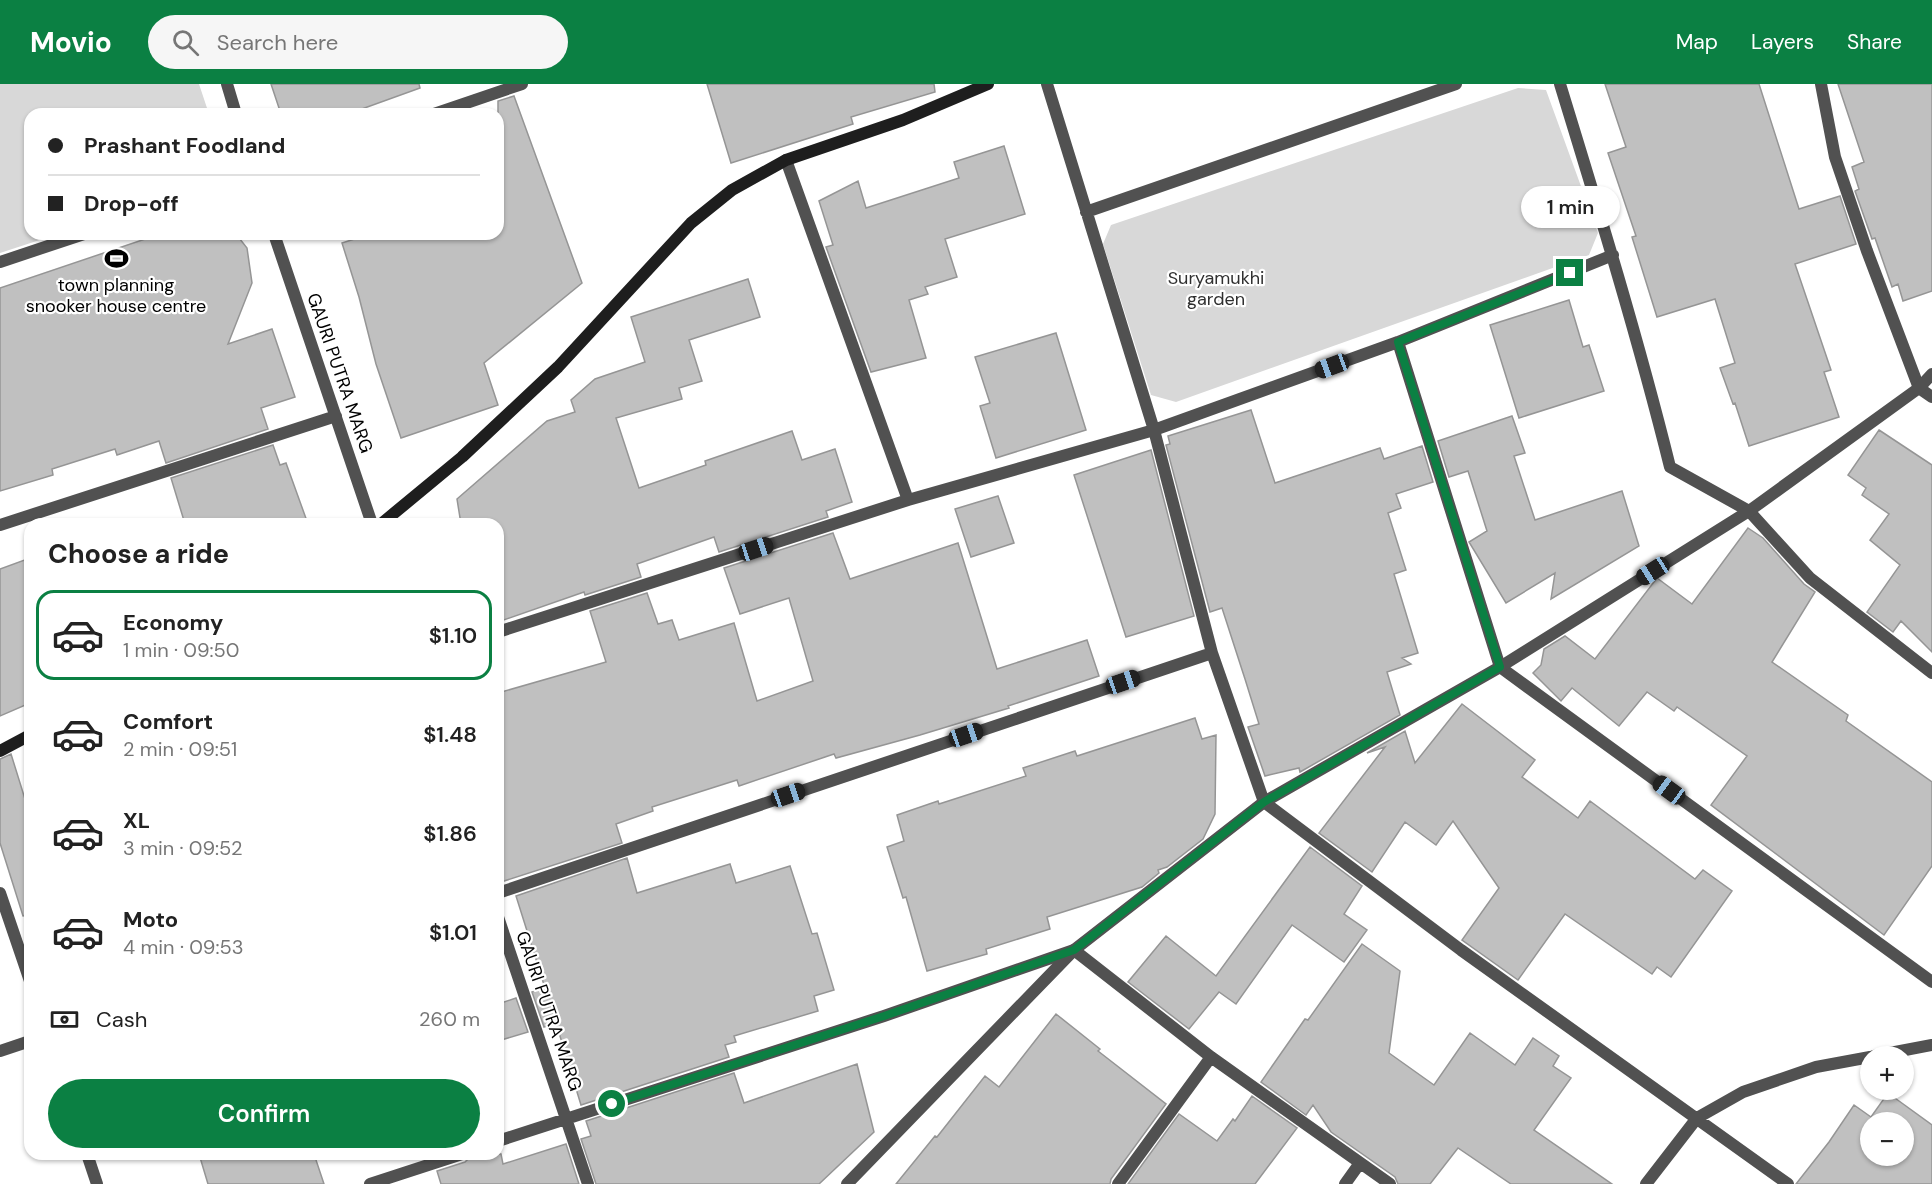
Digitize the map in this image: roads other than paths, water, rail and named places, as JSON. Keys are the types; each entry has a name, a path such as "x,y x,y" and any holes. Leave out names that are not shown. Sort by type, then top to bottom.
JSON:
{"main road":[{"path":"388,518 462,457 558,367 692,223 732,190 786,160 903,120 988,84"},
{"path":"0,751 24,738"}],"street":[{"path":"226,84 234,108"},
{"path":"452,108 522,84"},
{"path":"1047,84 1154,430 1212,652 1264,802 1461,950 1788,1184"},
{"path":"1086,212 1456,84"},
{"path":"1560,84 1651,390 1670,467 1749,511 1810,578 1932,673"},
{"path":"1821,84 1835,157 1868,251 1919,388 1932,397"},
{"path":"786,160 908,500"},
{"path":"0,262 66,240"},
{"name":"GAURI PUTRA MARG","path":"276,240 370,518"},
{"path":"504,630 908,500 1154,430 1398,342 1612,255"},
{"path":"1398,342 1500,667 1932,982"},
{"path":"847,1184 1074,950 1264,802 1500,667 1749,511 1919,388 1932,374"},
{"path":"0,525 336,416"},
{"path":"504,890 1212,652"},
{"path":"0,892 24,963"},
{"name":"GAURI PUTRA MARG","path":"504,935 588,1184"},
{"path":"1074,950 1211,1057 1390,1184"},
{"path":"504,1140 873,1020 1074,950"},
{"path":"0,1051 24,1043"},
{"path":"1914,1048 1932,1045"},
{"path":"1118,1184 1211,1057"},
{"path":"1646,1184 1697,1118 1743,1092 1816,1067 1860,1058"},
{"path":"89,1160 98,1184"},
{"path":"370,1184 444,1160"},
{"path":"1345,1184 1360,1163"}],"place":[{"name":"town planning snooker house centre","path":"116,259"}],"park label":[{"name":"Suryamukhi garden","path":"1216,288"}]}
